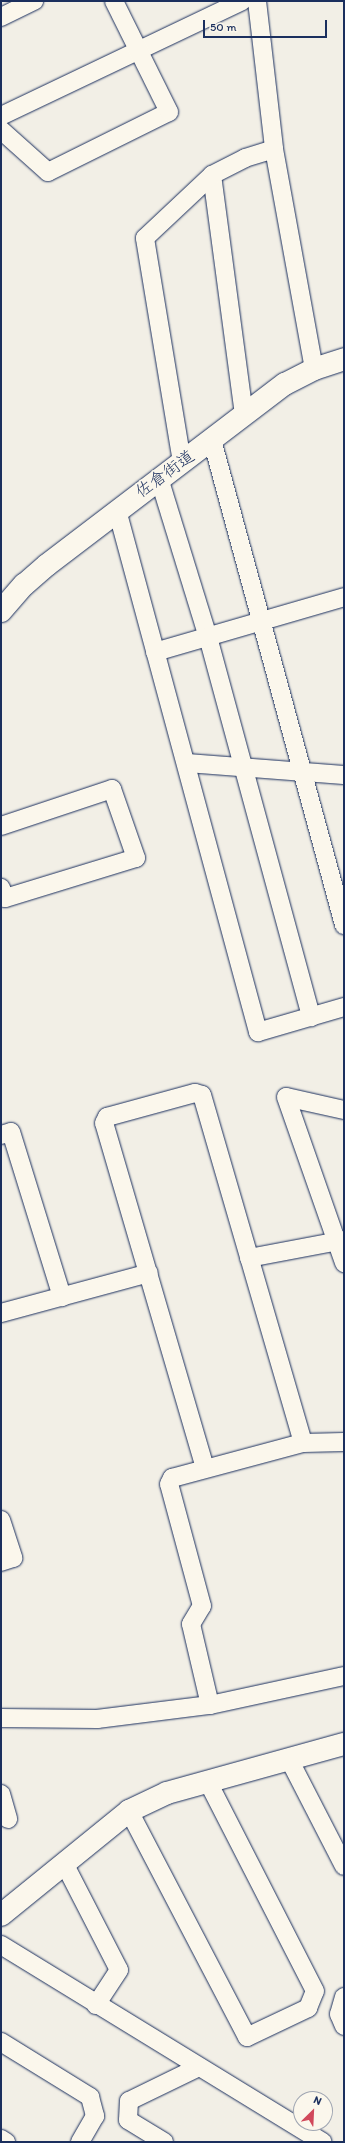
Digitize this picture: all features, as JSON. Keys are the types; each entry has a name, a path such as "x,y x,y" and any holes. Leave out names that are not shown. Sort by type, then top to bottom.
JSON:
{"main road":[{"name":"佐倉街道","path":"1,611 24,584 117,510 285,384 314,369 344,359"},
{"path":"1,1915 129,1811 167,1793 344,1744"}],"street":[{"path":"1,17 34,1"},
{"path":"1,130 48,172 169,112 114,1"},
{"path":"1,116 242,1"},
{"path":"257,1 274,149 314,369"},
{"path":"182,462 145,238 212,175 245,158 274,149"},
{"path":"212,175 244,415"},
{"path":"212,440 344,925"},
{"path":"160,478 208,637 311,1017"},
{"path":"117,510 155,652 187,763 258,1032 344,1007"},
{"path":"155,652 344,597"},
{"path":"187,763 242,765 344,775"},
{"path":"1,826 112,789 136,858 5,898 1,888"},
{"path":"205,1468 149,1273 104,1124 107,1117 195,1093 202,1095 303,1444"},
{"path":"344,1110 286,1097 340,1240 344,1263"},
{"path":"1,1134 11,1132 62,1297"},
{"path":"249,1258 340,1240"},
{"path":"1,1313 149,1273"},
{"path":"210,1705 191,1624 202,1606 169,1484 172,1478 205,1468 303,1444 344,1442"},
{"path":"1,1520 13,1558 1,1562"},
{"path":"1,1718 97,1719 210,1705 344,1676"},
{"path":"290,1760 344,1866"},
{"path":"129,1811 247,2037 308,2008 315,1991 208,1782"},
{"path":"1,1794 8,1819"},
{"path":"64,1863 119,1970 96,2004"},
{"path":"1,1945 322,2142"},
{"path":"344,1997 339,2014 344,2026"},
{"path":"1,2042 90,2097 95,2116 80,2142"},
{"path":"164,2142 128,2120 129,2101 199,2067"},
{"path":"1,2139 6,2142"}]}
